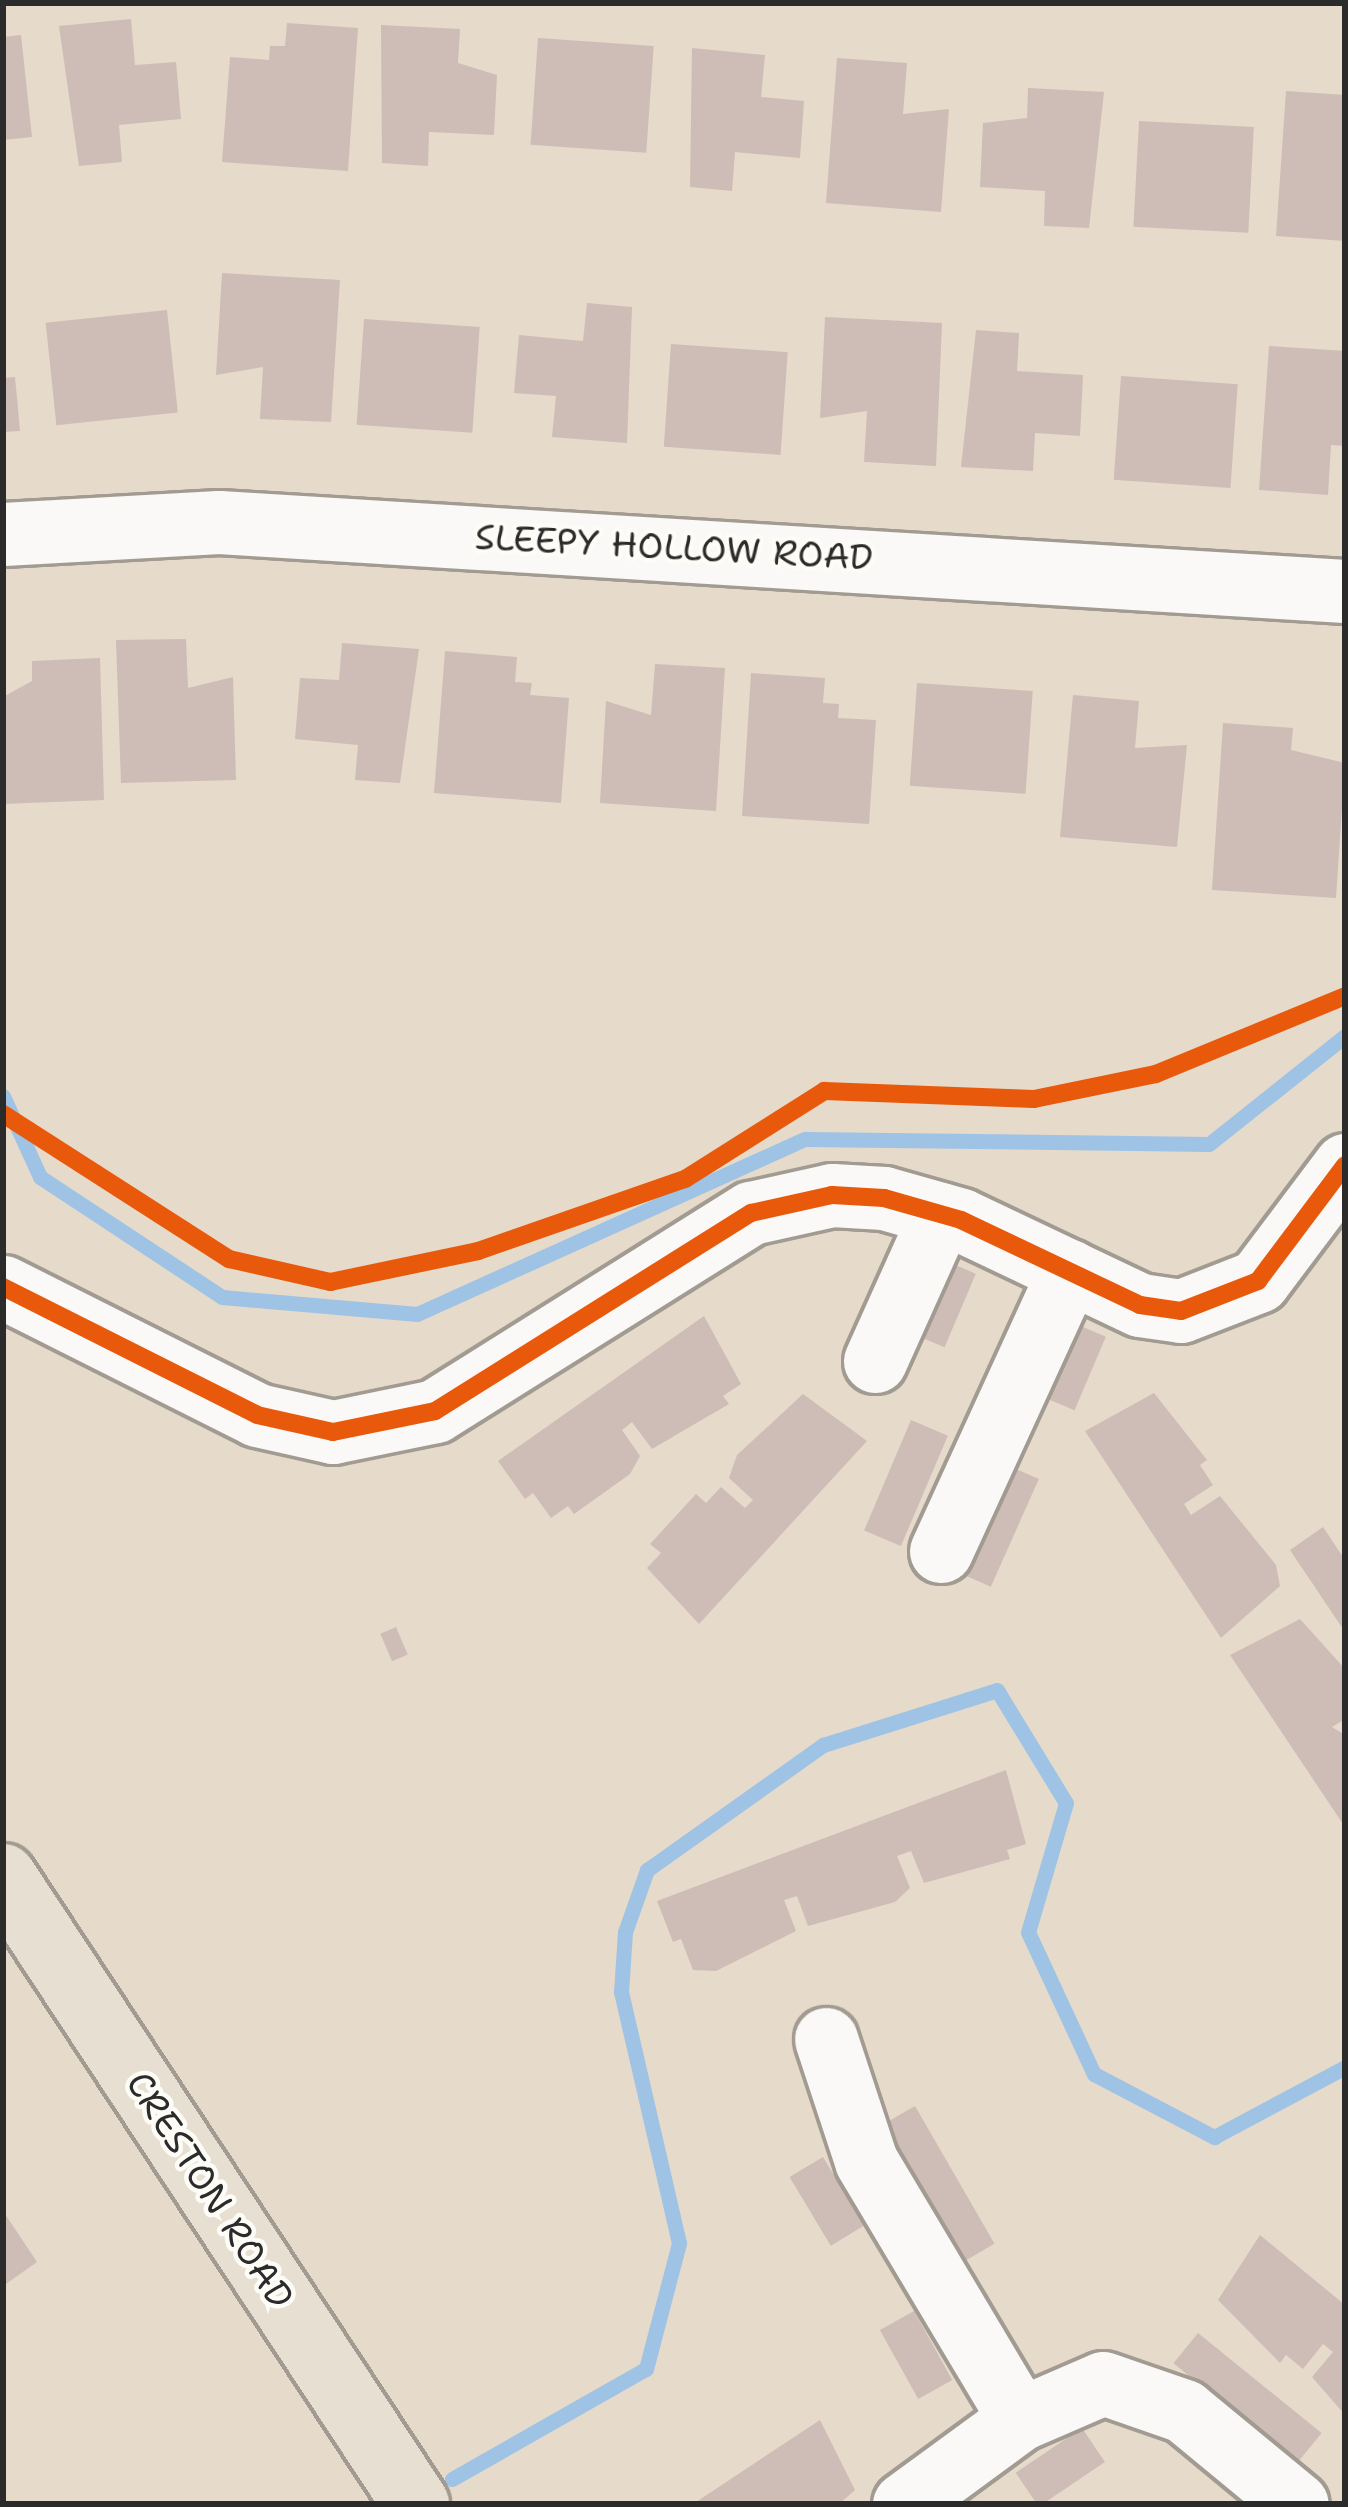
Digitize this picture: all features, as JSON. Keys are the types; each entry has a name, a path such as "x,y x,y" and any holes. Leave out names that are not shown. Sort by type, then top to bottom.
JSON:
{"main road":[{"name":"CRESTON ROAD","path":"3,1877 416,2504"}],"street":[{"name":"SLEEPY HOLLOW ROAD","path":"3,534 219,522 1345,591"},
{"path":"3,1287 257,1415 333,1432 435,1411 751,1213 832,1195 941,1214 1140,1305 1221,1303 1258,1281 1345,1165"},
{"path":"875,1361 941,1214"},
{"path":"940,1551 1069,1271"},
{"path":"826,2039 866,2161 1020,2419"},
{"path":"904,2504 1020,2419 1103,2383 1155,2393 1297,2504"}],"building":[{"path":"131,19 135,65 176,62 181,119 119,125 122,162 79,166 59,26"},
{"path":"287,23 358,28 348,171 222,162 230,57 269,60 270,46 285,46"},
{"path":"381,25 460,29 458,63 497,75 494,135 429,132 428,166 382,163"},
{"path":"21,35 32,137 3,140 3,37"},
{"path":"538,38 654,46 646,153 531,145"},
{"path":"692,48 765,55 761,97 804,101 800,158 735,152 732,191 690,187"},
{"path":"837,58 907,63 903,114 949,109 941,212 826,203"},
{"path":"1028,88 1104,92 1089,228 1044,226 1045,191 980,187 983,123 1027,118"},
{"path":"1286,91 1345,95 1345,241 1276,236"},
{"path":"1139,121 1254,127 1248,233 1133,227"},
{"path":"222,273 340,280 331,422 260,419 263,367 216,375"},
{"path":"587,303 632,307 627,443 552,437 556,396 514,393 519,335 583,341"},
{"path":"167,310 178,412 56,425 46,323"},
{"path":"825,317 942,323 936,466 864,462 867,411 820,418"},
{"path":"364,319 480,327 472,433 357,425"},
{"path":"976,330 1019,333 1017,371 1083,375 1080,436 1035,433 1033,471 961,467"},
{"path":"671,344 788,352 781,455 664,447"},
{"path":"1269,346 1345,351 1345,446 1331,445 1328,495 1259,490"},
{"path":"1121,376 1238,384 1230,488 1114,480"},
{"path":"15,377 20,431 3,432 3,378"},
{"path":"186,639 188,688 233,677 236,780 121,783 116,640"},
{"path":"342,643 419,649 400,783 355,780 358,745 295,739 300,678 339,680"},
{"path":"445,651 517,657 515,682 532,683 530,695 569,698 561,803 434,793"},
{"path":"100,658 104,800 3,804 3,697 32,681 32,661"},
{"path":"655,664 725,668 716,811 600,803 606,701 651,715"},
{"path":"751,673 825,678 823,703 839,704 838,718 876,720 869,824 742,816"},
{"path":"917,683 1033,691 1026,794 910,786"},
{"path":"1073,695 1139,701 1135,748 1187,745 1177,847 1060,837"},
{"path":"1223,723 1293,728 1291,750 1345,763 1336,898 1212,890"},
{"path":"939,1258 976,1274 945,1347 908,1332"},
{"path":"704,1316 741,1384 723,1396 729,1404 652,1449 632,1422 622,1430 640,1456 630,1474 574,1514 568,1506 551,1518 533,1493 525,1499 498,1461"},
{"path":"1069,1321 1106,1337 1075,1410 1038,1395"},
{"path":"1154,1393 1207,1460 1200,1465 1213,1485 1184,1504 1191,1515 1220,1496 1276,1565 1280,1586 1221,1638 1085,1431"},
{"path":"803,1394 867,1441 699,1624 647,1568 661,1553 650,1544 696,1494 706,1503 721,1487 745,1508 753,1500 729,1478 737,1455"},
{"path":"911,1420 948,1436 901,1546 864,1530"},
{"path":"1005,1464 1039,1479 991,1587 957,1572"},
{"path":"1323,1527 1345,1560 1345,1632 1290,1550"},
{"path":"1300,1619 1345,1669 1345,1719 1332,1727 1345,1735 1345,1827 1230,1655"},
{"path":"396,1627 408,1655 392,1661 380,1634"},
{"path":"1006,1770 1026,1844 1007,1850 1010,1859 924,1883 911,1851 897,1856 910,1888 895,1902 808,1926 797,1896 784,1900 796,1931 716,1971 693,1970 681,1939 673,1942 657,1901"},
{"path":"915,2106 994,2244 961,2263 881,2126"},
{"path":"823,2157 864,2226 831,2246 790,2177"},
{"path":"3,2211 37,2262 3,2286"},
{"path":"1260,2235 1345,2305 1345,2415 1312,2377 1333,2352 1323,2344 1303,2369 1286,2355 1280,2363 1218,2300"},
{"path":"914,2311 952,2380 918,2399 880,2330"},
{"path":"1198,2333 1322,2433 1297,2463 1173,2363"},
{"path":"820,2420 855,2490 839,2504 693,2504"},
{"path":"1082,2428 1105,2462 1043,2504 1037,2504 1016,2473"}],"waterway":[{"path":"3,1096 40,1177 222,1297 417,1314 805,1139 1209,1144 1345,1036"},
{"path":"452,2479 646,2369 679,2243 621,1992 625,1932 647,1870 823,1745 997,1690 1066,1803 1028,1932 1094,2074 1214,2137 1345,2067"}],"cycle path":[{"path":"3,1114 229,1259 330,1282 478,1251 685,1179 824,1091 1034,1099 1156,1074 1345,996"},
{"path":"3,1287 257,1415 333,1432 435,1411 751,1213 832,1195 884,1198 961,1220 1140,1305 1181,1311 1258,1281 1345,1165"}]}
